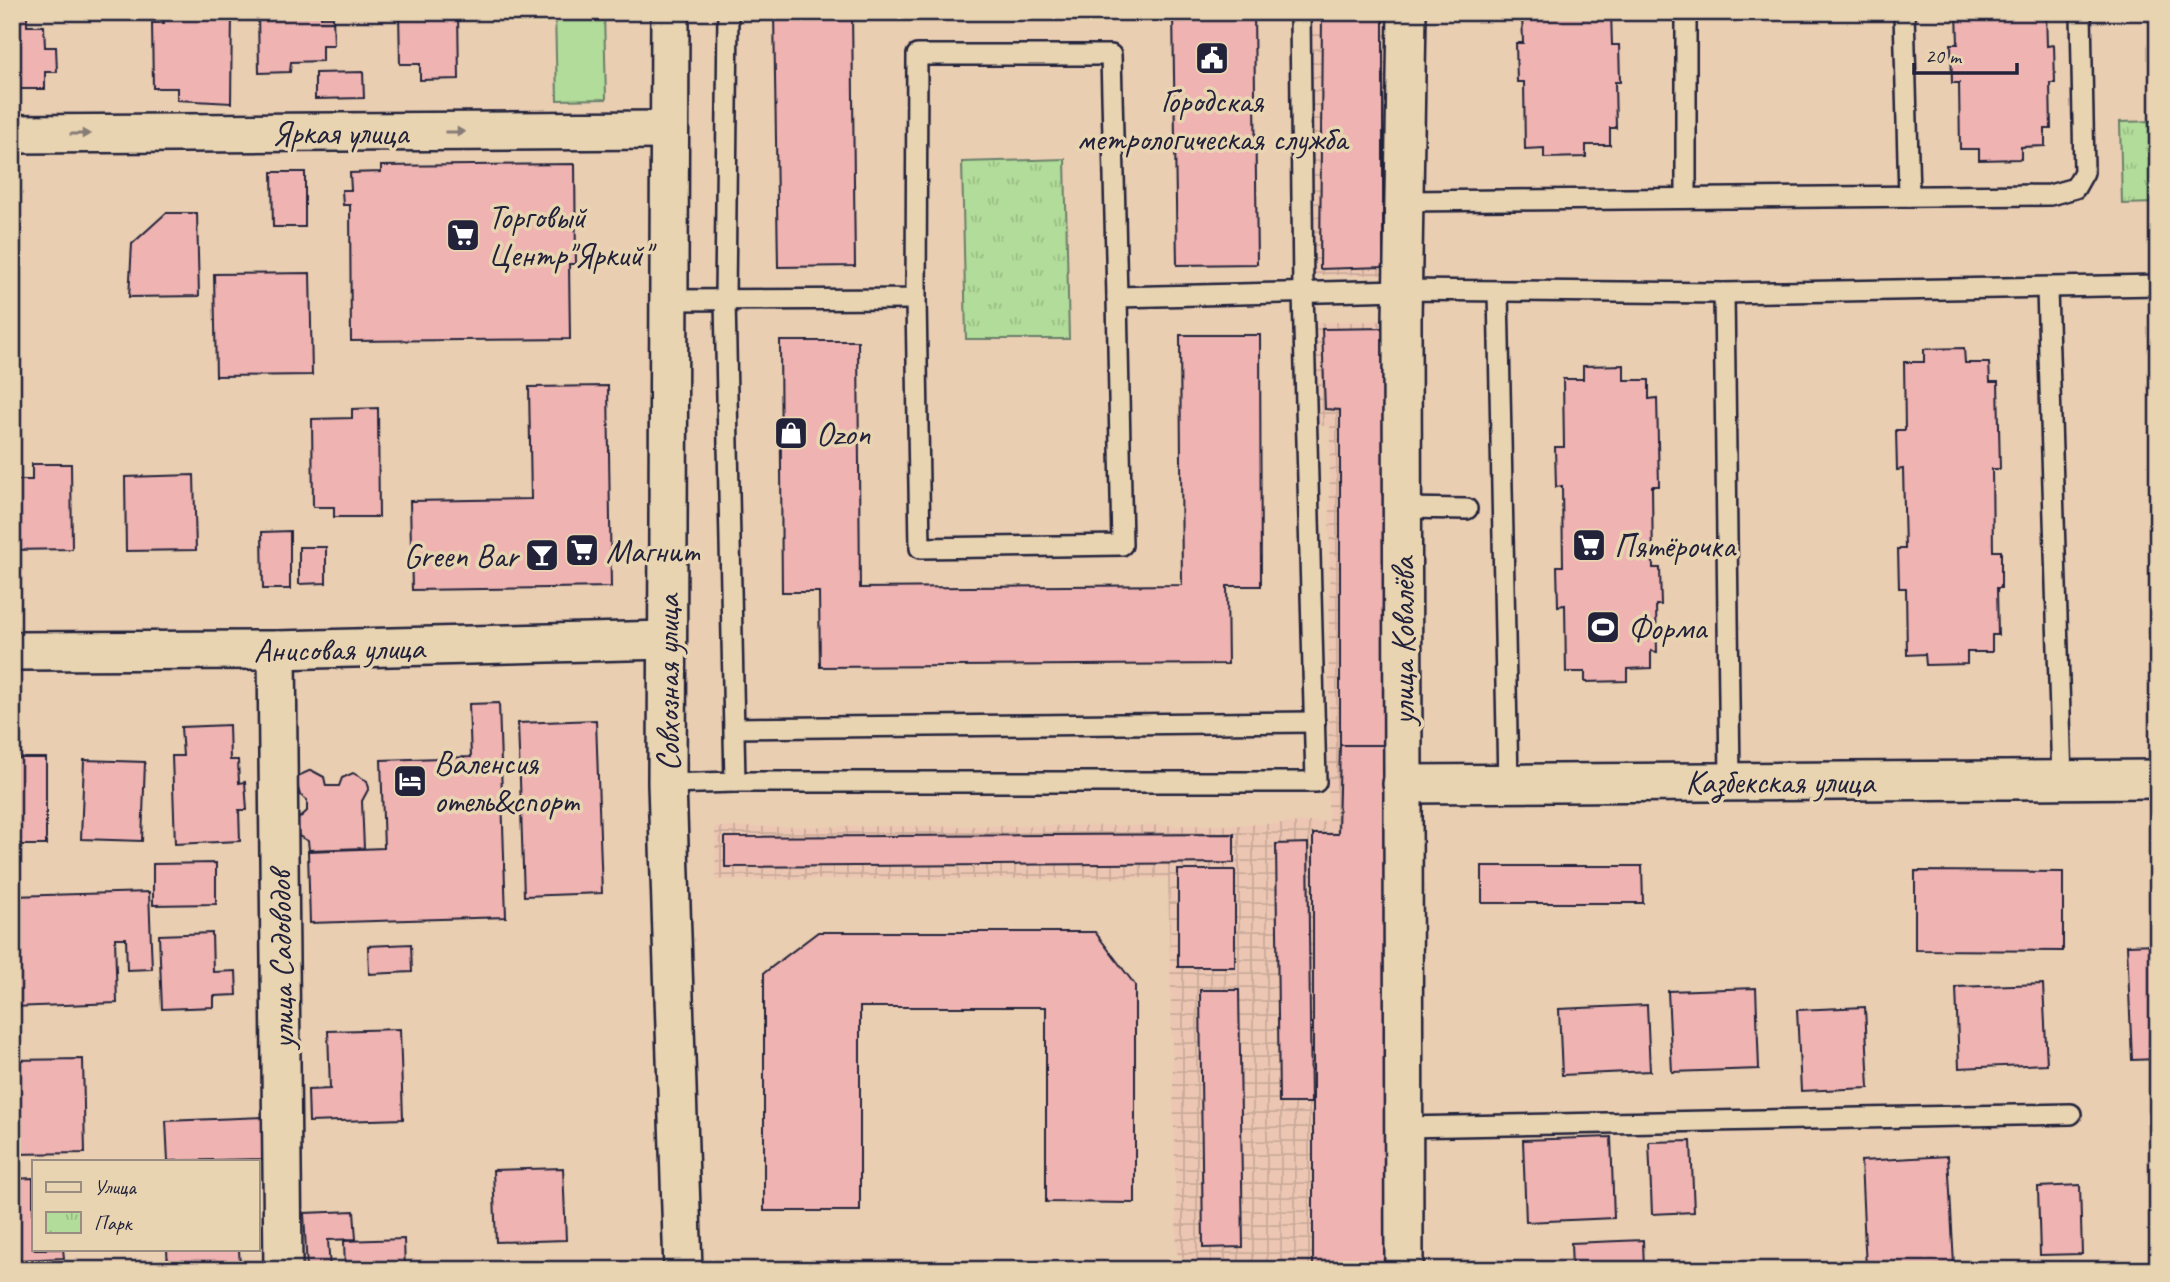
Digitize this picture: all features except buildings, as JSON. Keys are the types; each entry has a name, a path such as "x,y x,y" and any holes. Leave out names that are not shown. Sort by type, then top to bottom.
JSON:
{"street":[{"name":"Совхозная улица","path":"670,12 667,784 683,1270"},
{"name":"улица Ковалёва","path":"1404,1270 1402,290 1407,12"},
{"name":"Яркая улица","path":"12,134 668,130"},
{"name":"Анисовая улица","path":"12,651 277,650 666,640"},
{"name":"улица Садоводов","path":"277,650 283,1270"},
{"name":"Казбекская улица","path":"1402,784 2158,779"}],"lane":[{"path":"728,12 725,300 735,782"},
{"path":"667,784 1316,782 1303,291 1300,12"},
{"path":"1686,12 1686,198"},
{"path":"1903,12 1909,196"},
{"path":"1404,201 2050,195 2075,188 2084,172 2081,12"},
{"path":"917,55 1111,55 1117,297 1122,545 920,548 916,299 917,55"},
{"path":"1117,297 1303,291 1724,293 2158,285"},
{"path":"2047,289 2062,780"},
{"path":"1498,291 1508,783"},
{"path":"1724,293 1730,781"},
{"path":"667,300 916,299"},
{"path":"1402,508 1467,509"},
{"path":"734,727 1315,722"},
{"path":"1403,1128 2071,1114"}],"shaded area":[{"path":"1309,12 1407,12 1402,275 1308,275"},
{"path":"1402,320 1404,1270 1200,1270 1177,1253 1168,878 716,880 715,827 1239,825 1328,821 1330,426 1313,426 1310,323"}],"green space":[{"path":"555,12 604,12 606,99 557,100"},
{"path":"2158,121 2158,203 2122,204 2120,122"},
{"path":"1065,159 1069,339 966,339 962,162"}],"place":[{"name":"Городская метрологическая служба","path":"1212,58"},
{"name":"Торговый Центр\"Яркий\"","path":"463,235"},
{"name":"Ozon","path":"791,433"},
{"name":"Пятёрочка","path":"1589,545"},
{"name":"Магнит","path":"582,550"},
{"name":"Green Bar","path":"542,555"},
{"name":"Форма","path":"1603,627"},
{"name":"Валенсия отель&спорт","path":"410,781"}]}
